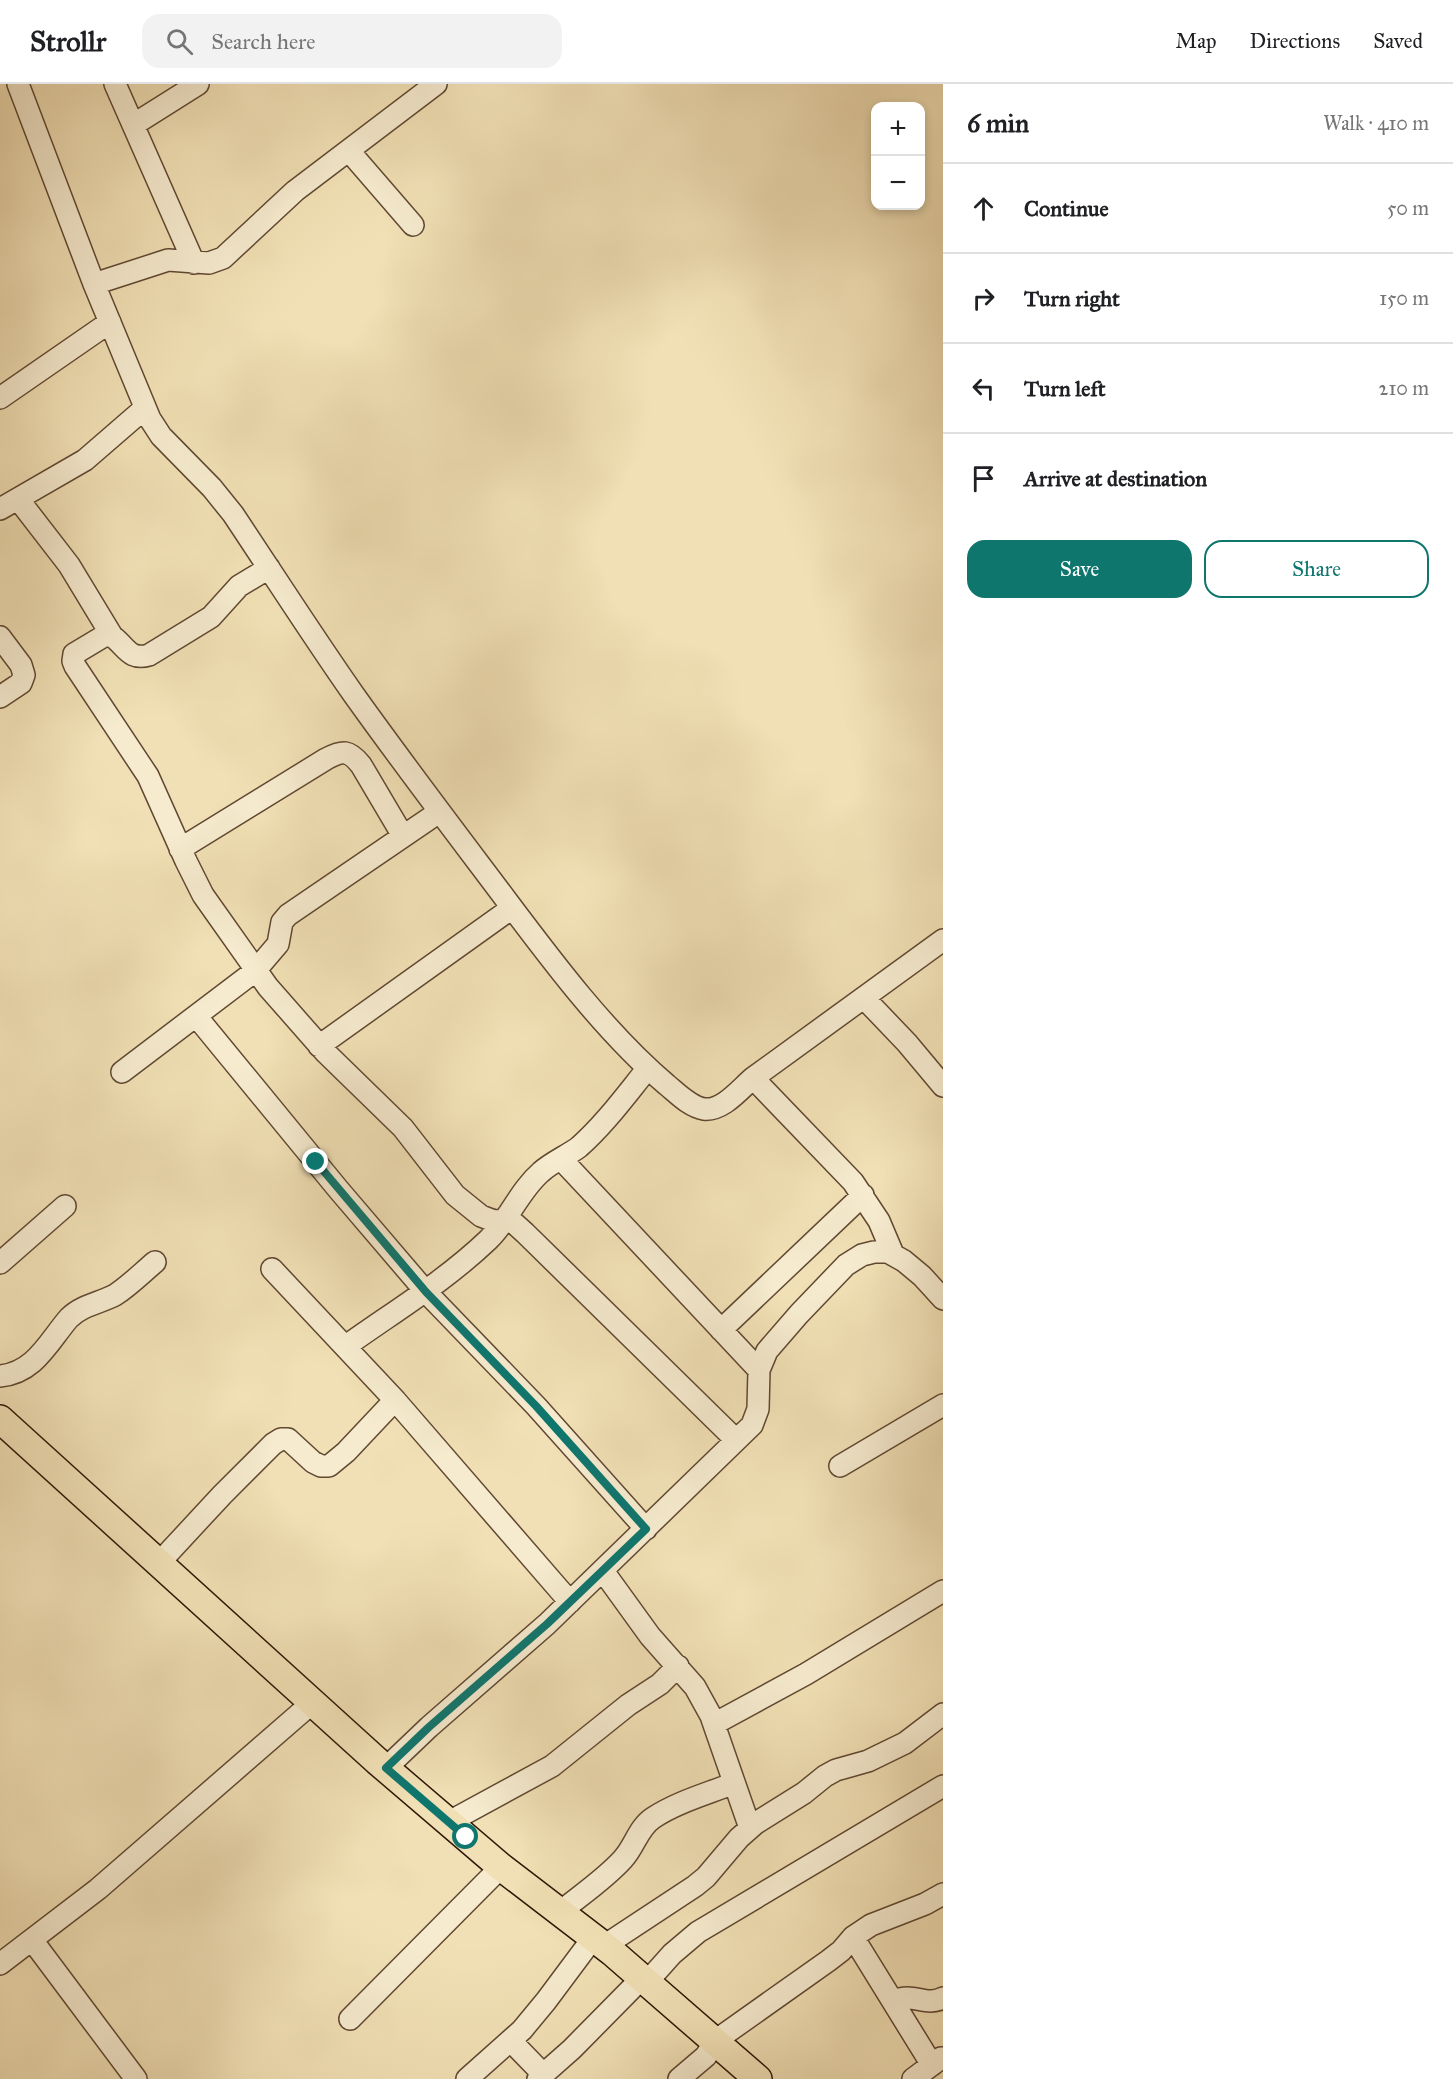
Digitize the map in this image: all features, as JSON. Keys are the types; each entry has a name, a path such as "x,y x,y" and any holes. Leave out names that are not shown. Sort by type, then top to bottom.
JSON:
{"main road":[{"path":"0,1419 386,1768 501,1867 645,1980 758,2079"}],"street":[{"path":"18,84 94,284 145,408 161,436 212,488 228,508 353,693 512,908 587,1001 648,1068 691,1104 703,1109 713,1108 726,1102 753,1078 943,940"},
{"path":"115,84 194,263"},
{"path":"133,125 198,84"},
{"path":"94,284 168,260 209,263 223,258 282,202 436,84"},
{"path":"349,151 413,225"},
{"path":"0,398 110,322"},
{"path":"145,408 85,460 9,504 69,565 112,636 132,655 140,657 149,655 211,617 239,586 269,568"},
{"path":"112,636 104,636 89,644 74,654 73,661 148,776 203,895 255,970 319,1046 403,1128 455,1195 481,1216 494,1221 506,1220 515,1224 736,1440"},
{"path":"0,637 21,665 24,675 21,683 0,697"},
{"path":"180,849 336,753 345,752 354,756 361,765 403,836"},
{"path":"122,1072 255,970 278,944 282,922 288,915 439,812"},
{"path":"319,1046 512,908"},
{"path":"864,998 907,1043 943,1086"},
{"path":"196,1016 426,1292 536,1406 646,1529"},
{"path":"346,1346 426,1292 461,1265 506,1220 541,1171 561,1159 591,1135 648,1068"},
{"path":"753,1078 853,1182 879,1221 893,1254"},
{"path":"561,1159 759,1370"},
{"path":"722,1330 863,1195"},
{"path":"0,1263 66,1206"},
{"path":"386,1768 570,1602 752,1425 758,1409 759,1370 767,1351 846,1265 862,1255 888,1252 904,1261 922,1276 943,1299"},
{"path":"0,1376 9,1376 27,1366 47,1348 70,1318 80,1309 116,1294 155,1262"},
{"path":"272,1269 395,1400 570,1602"},
{"path":"158,1564 273,1444 281,1439 288,1439 313,1462 321,1466 329,1466 346,1452 395,1400"},
{"path":"840,1466 943,1406"},
{"path":"603,1570 644,1629 695,1687 714,1724 750,1828"},
{"path":"714,1724 806,1674 943,1591"},
{"path":"449,1822 552,1766 628,1705 660,1684 678,1666"},
{"path":"0,1964 16,1946 91,1895 312,1703"},
{"path":"467,2079 511,2041 598,1942 696,1886 750,1828 804,1793 825,1776 836,1770 868,1761 905,1743 943,1714"},
{"path":"560,1912 612,1871 630,1850 642,1827 652,1818 685,1802 734,1784"},
{"path":"511,2041 540,2077 698,1932 943,1786"},
{"path":"350,2019 501,1867"},
{"path":"679,2079 706,2056 715,2041 828,1961 871,1925 925,1904 943,1894"},
{"path":"854,1937 893,2001 938,2060 913,2079"},
{"path":"16,1946 134,2078"},
{"path":"893,2001 904,1997 931,2002 943,1998"}],"route":[{"path":"316,1162 426,1292 536,1406 646,1529 547,1624 429,1727 386,1768 466,1837"}]}
